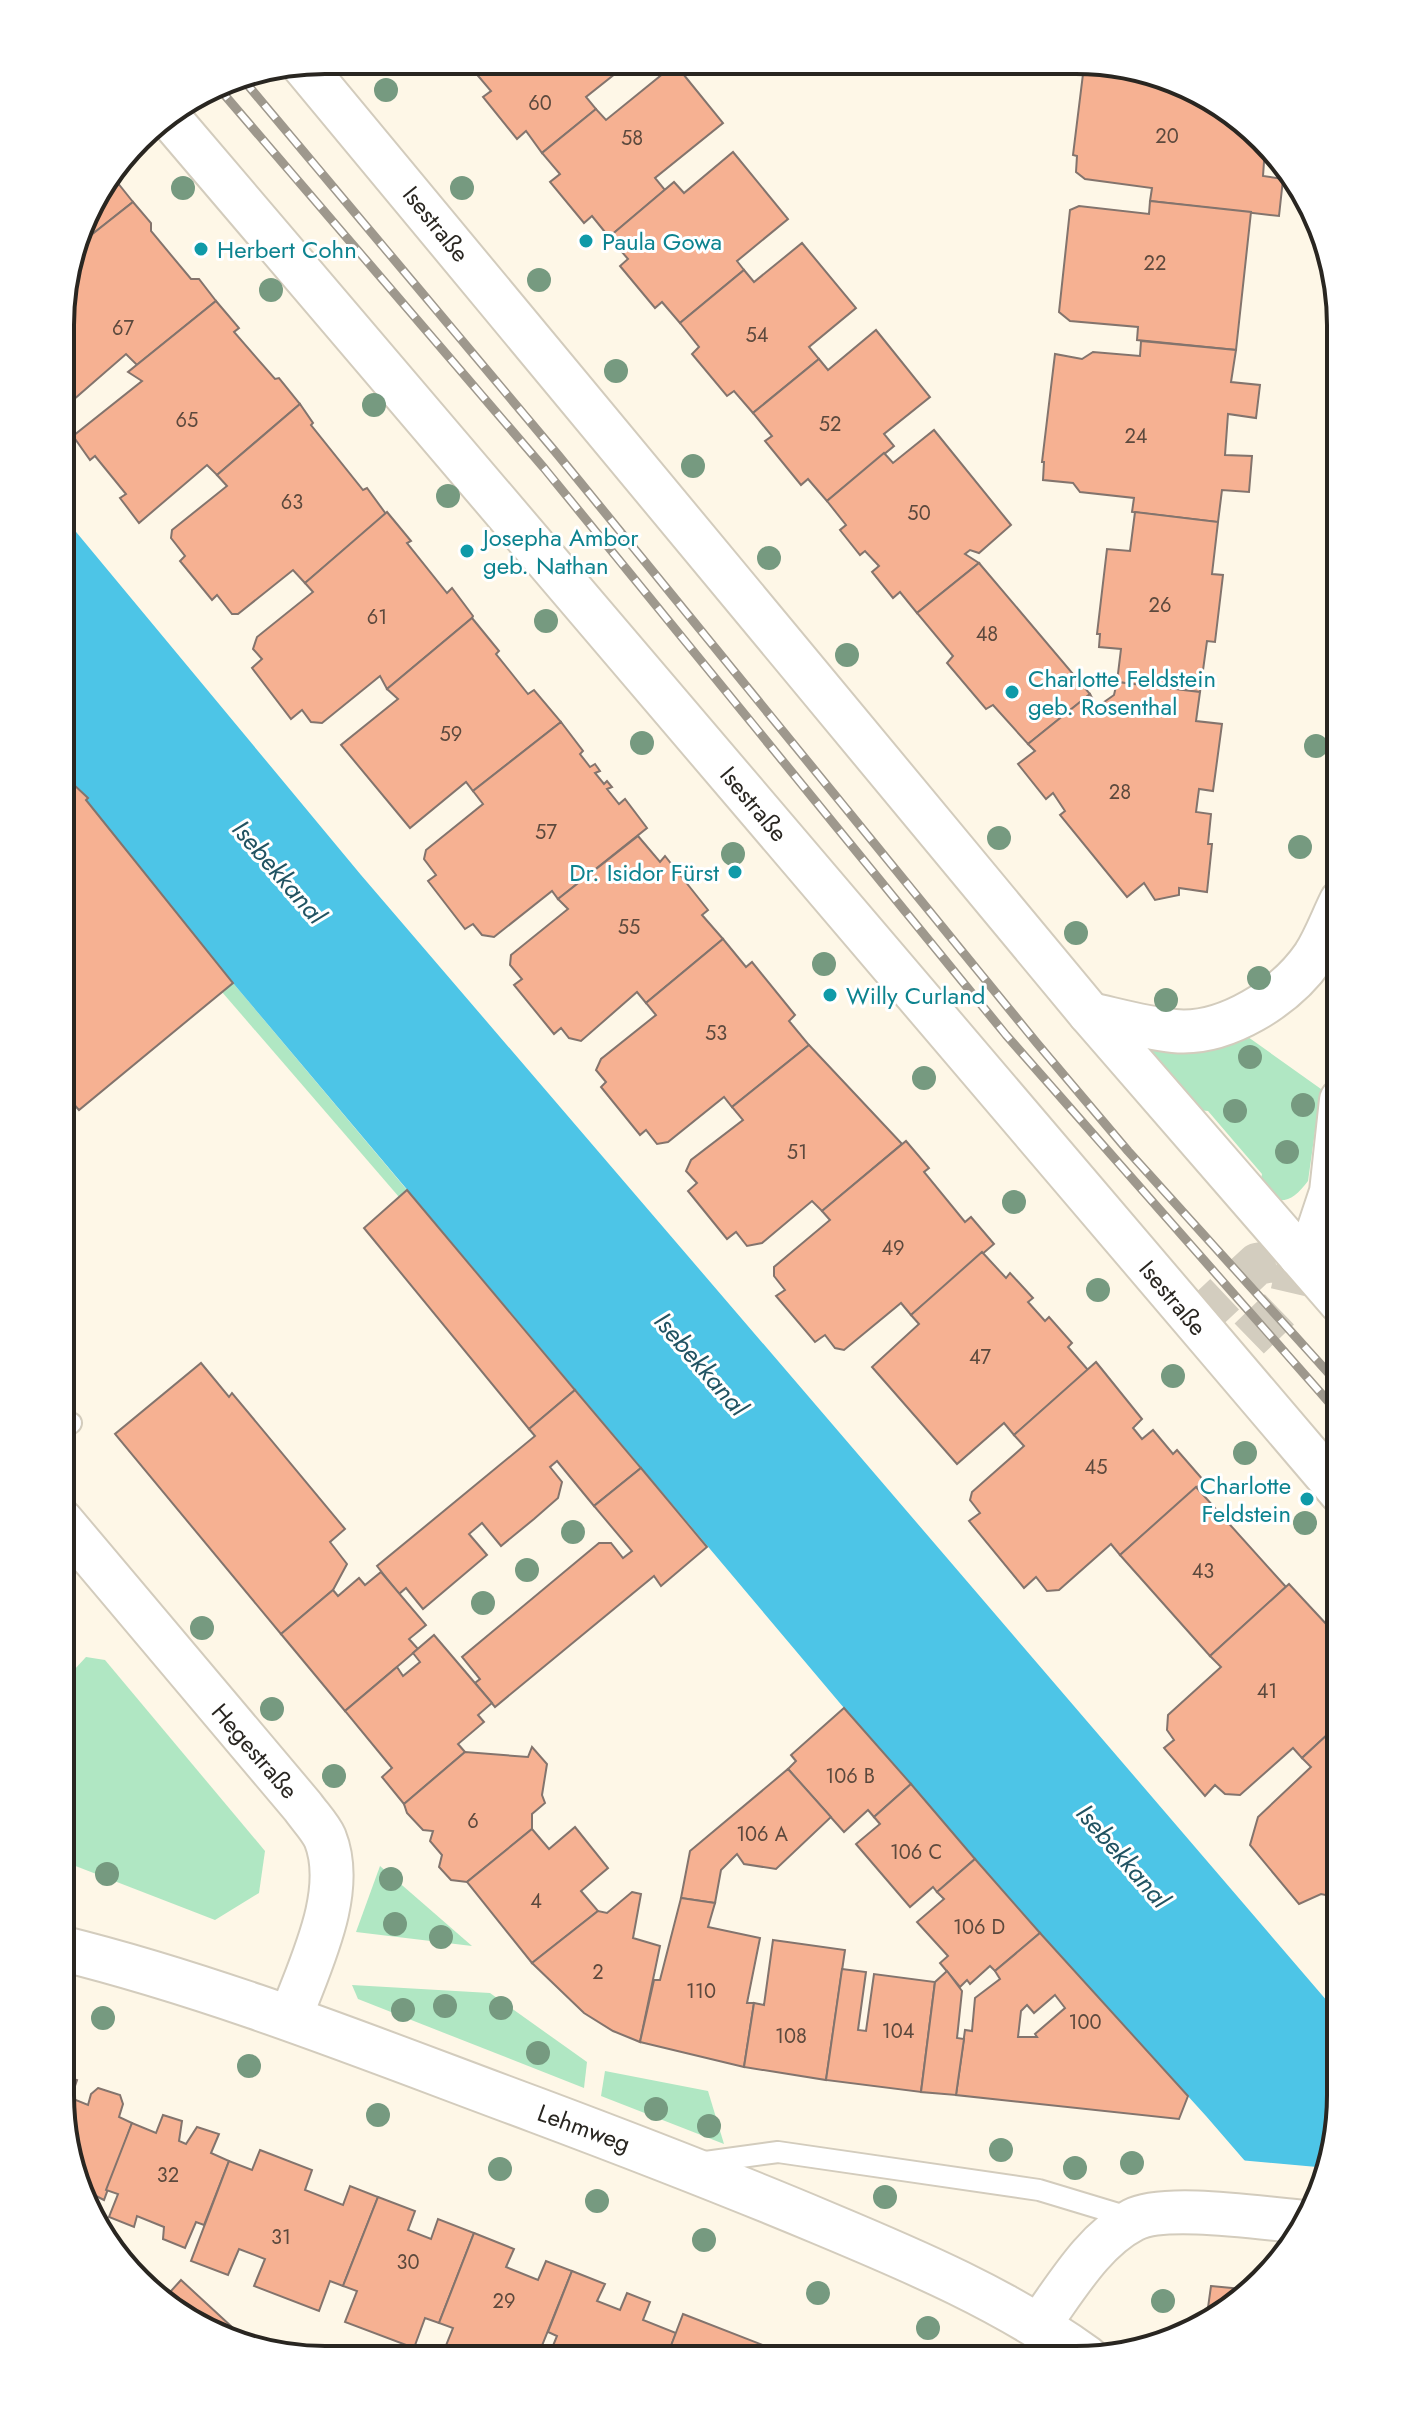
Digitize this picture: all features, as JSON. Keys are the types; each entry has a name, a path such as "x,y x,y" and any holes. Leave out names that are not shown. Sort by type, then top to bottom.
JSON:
{"street":[{"name":"Isestraße","path":"311,75 1090,1014 1326,1286"},
{"name":"Isestraße","path":"175,124 1326,1476"},
{"path":"1090,1014 1177,1031 1204,1029 1247,1014 1284,990 1314,956 1327,930"},
{"path":"1300,1256 1318,1231 1327,1205"},
{"name":"Hegestraße","path":"74,1535 324,1836 332,1866 332,1897 290,2019"},
{"name":"Lehmweg","path":"74,1952 290,2019 686,2165 932,2268 1038,2326 1068,2346"},
{"path":"1038,2326 1101,2244 1135,2219 1175,2212 1293,2221"}],"lane":[{"path":"686,2165 778,2152 1039,2190 1135,2219"}],"green space":[{"path":"233,983 407,1190 399,1197 222,992"},
{"path":"1248,1037 1321,1089 1308,1181 1286,1200 1273,1199 1259,1190 1262,1174 1208,1111 1189,1109 1144,1046 1220,1046"},
{"path":"86,1657 105,1660 265,1851 259,1893 215,1920 74,1865 74,1670"},
{"path":"380,1866 472,1946 356,1932"},
{"path":"352,1985 490,1993 587,2062 584,2088 358,1999"},
{"path":"605,2071 708,2091 724,2144 601,2096"}],"water":[{"name":"Isebekkanal","path":"74,529 361,875 1326,2000 1326,2112 1322,2144 1308,2191 1294,2218 844,1708 233,983 86,800 87,797 74,783"}],"pier":[{"path":"1239,2160 1316,2167 1292,2222"}],"building":[{"path":"477,74 615,74 586,97 596,109 542,153 526,131 517,139 483,97 491,91"},
{"path":"663,74 683,74 723,123 655,178 665,190 609,237 592,216 584,223 550,182 560,174 542,153 596,109 606,120"},
{"path":"1083,74 1109,76 1157,87 1216,116 1264,158 1263,176 1280,179 1283,182 1279,216 1150,201 1152,188 1085,179 1076,172 1077,156 1073,155"},
{"path":"733,152 788,219 737,261 744,270 680,323 662,302 655,308 620,266 628,259 609,237 674,182 684,193"},
{"path":"118,183 133,202 90,236"},
{"path":"1150,201 1251,212 1236,350 1137,340 1138,327 1070,321 1059,312 1070,210 1079,206 1149,214"},
{"path":"133,202 151,223 151,231 191,279 199,279 216,301 137,365 126,354 74,399 76,292 90,236"},
{"path":"802,243 856,308 809,347 819,359 753,413 734,391 727,396 692,354 699,347 680,323 744,270 754,282"},
{"path":"216,301 239,328 234,332 300,404 217,475 207,465 139,523 120,498 126,494 95,456 90,460 74,437 142,381 128,372"},
{"path":"876,330 930,397 884,434 894,446 827,501 808,479 801,485 765,441 772,436 753,413 819,359 828,370"},
{"path":"1141,341 1236,350 1231,382 1260,385 1256,418 1228,414 1225,455 1252,456 1249,492 1222,490 1218,522 1132,512 1134,498 1080,492 1073,483 1043,480 1042,462 1055,354 1082,359 1093,352 1140,356"},
{"path":"300,404 313,423 311,425 386,514 305,583 293,570 238,614 232,614 217,595 212,600 180,561 185,556 171,538 172,530 227,486 217,475"},
{"path":"934,430 1011,525 979,553 970,550 965,554 979,563 917,613 900,592 893,598 872,572 879,566 865,551 860,555 840,530 846,525 827,501 884,453 893,463"},
{"path":"387,512 447,593 452,588 473,616 387,689 380,676 322,723 311,722 302,710 291,719 252,668 262,659 253,649 257,637 313,592 305,583"},
{"path":"1135,512 1218,522 1212,574 1223,575 1215,642 1207,641 1200,692 1117,682 1121,649 1099,647 1100,634 1097,634 1107,549 1130,551"},
{"path":"979,563 1090,694 1028,744 993,705 986,709 947,663 953,656 917,613"},
{"path":"472,618 528,694 534,690 561,722 473,791 466,782 410,828 341,745 398,699 387,689"},
{"path":"1117,682 1200,692 1196,721 1222,724 1213,791 1199,789 1196,812 1211,814 1208,844 1212,844 1207,892 1179,888 1179,895 1155,900 1144,883 1127,897 1060,815 1065,811 1053,793 1046,799 1018,764 1035,751 1028,744 1090,694 1097,707 1114,695"},
{"path":"561,722 583,751 580,754 590,767 595,764 600,771 595,773 604,784 607,781 612,787 607,789 619,804 625,799 647,828 558,899 552,891 494,937 482,935 473,924 465,929 428,881 436,875 424,859 426,850 483,804 473,791"},
{"path":"74,785 88,798 86,800 233,983 79,1110 74,1104"},
{"path":"638,836 660,862 665,856 708,910 702,915 723,939 646,1003 637,992 581,1041 569,1038 561,1028 554,1034 514,985 522,979 510,965 511,955 568,909 558,899"},
{"path":"723,939 746,967 752,962 795,1015 789,1021 809,1045 732,1107 724,1097 668,1142 657,1144 646,1130 640,1135 601,1087 606,1082 596,1070 601,1059 656,1015 646,1003"},
{"path":"809,1045 902,1144 822,1211 812,1201 762,1243 747,1246 736,1232 727,1239 688,1191 697,1183 686,1171 691,1160 743,1120 732,1107"},
{"path":"906,1141 929,1168 924,1172 965,1222 971,1217 994,1244 911,1315 901,1303 844,1350 835,1348 825,1335 815,1342 776,1296 785,1290 774,1276 774,1267 830,1220 822,1211"},
{"path":"407,1190 575,1390 529,1429 364,1228"},
{"path":"982,1252 1006,1278 1010,1273 1033,1298 1028,1302 1045,1321 1049,1317 1072,1343 1068,1347 1088,1370 1014,1435 1004,1423 957,1464 872,1367 919,1324 911,1315"},
{"path":"1096,1362 1142,1419 1133,1428 1142,1439 1153,1430 1173,1454 1177,1450 1204,1481 1120,1555 1111,1544 1059,1590 1047,1591 1036,1577 1024,1588 969,1521 980,1513 970,1500 972,1492 1024,1446 1014,1435"},
{"path":"201,1363 229,1397 232,1393 345,1529 330,1542 347,1564 333,1590 281,1634 115,1434"},
{"path":"575,1390 641,1468 594,1506 557,1461 550,1467 562,1482 558,1498 534,1519 501,1546 482,1523 469,1534 487,1555 423,1609 406,1588 399,1594 377,1566 535,1436 529,1429"},
{"path":"641,1468 707,1547 661,1586 654,1576 495,1707 475,1683 480,1679 462,1657 599,1543 611,1543 623,1558 632,1551 594,1506"},
{"path":"1196,1487 1286,1587 1210,1656 1120,1555"},
{"path":"381,1572 426,1625 409,1639 418,1649 345,1711 281,1634 333,1590 338,1596 359,1578 365,1585"},
{"path":"1289,1584 1326,1624 1326,1736 1302,1758 1293,1748 1240,1795 1225,1794 1215,1785 1205,1796 1164,1748 1174,1740 1167,1730 1168,1715 1221,1667 1210,1656"},
{"path":"434,1635 492,1703 478,1715 484,1722 458,1744 465,1752 404,1804 382,1777 392,1768 345,1711 397,1667 403,1676 420,1662 413,1653"},
{"path":"844,1708 911,1784 874,1817 868,1810 844,1832 788,1769 796,1761 791,1755"},
{"path":"1326,1736 1326,1895 1321,1894 1299,1904 1250,1845 1258,1817 1311,1767 1302,1758"},
{"path":"532,1747 547,1764 542,1795 545,1803 532,1814 532,1829 467,1882 451,1880 439,1867 442,1855 430,1841 433,1831 423,1830 407,1813 404,1804 465,1752 528,1757"},
{"path":"788,1769 831,1817 776,1869 744,1864 737,1854 721,1870 715,1903 681,1898 690,1851"},
{"path":"911,1784 975,1859 937,1892 933,1887 910,1907 856,1844 880,1824 874,1817"},
{"path":"575,1827 608,1868 581,1891 598,1911 532,1963 467,1882 532,1829 549,1849"},
{"path":"975,1859 1040,1933 995,1971 990,1966 970,1984 967,1980 960,1987 940,1963 948,1956 917,1922 944,1899 937,1892"},
{"path":"632,1892 641,1894 633,1938 660,1946 640,2042 613,2031 584,2013 532,1963 598,1911 607,1913"},
{"path":"681,1898 715,1903 708,1927 760,1938 747,2003 754,2003 744,2067 640,2042 654,1980 660,1980"},
{"path":"1040,1933 1188,2096 1179,2119 956,2095 965,2030 972,2031 975,1998 1000,1979 995,1971","holes":["1055,1995 1065,2008 1035,2034 1037,2037 1018,2037 1021,2011 1027,2005 1034,2013"]},
{"path":"773,1940 845,1950 826,2080 744,2067 754,2003 764,2005"},
{"path":"842,1969 866,1972 858,2030 866,2031 874,1974 935,1982 921,2092 826,2080"},
{"path":"947,1971 962,1991 957,2038 964,2039 956,2095 921,2092 935,1982"},
{"path":"98,2088 120,2095 123,2104 119,2117 132,2123 104,2200 96,2196 87,2176 75,2112 74,2099 88,2105 91,2094"},
{"path":"163,2115 182,2121 179,2141 186,2144 197,2127 219,2134 211,2153 229,2161 204,2225 196,2222 185,2248 163,2239 164,2227 137,2216 134,2227 109,2217 118,2194 106,2190 132,2123 156,2133"},
{"path":"260,2150 312,2170 305,2190 343,2205 350,2186 378,2197 343,2286 330,2281 319,2311 254,2286 265,2259 239,2249 228,2275 191,2261 229,2161 252,2170"},
{"path":"378,2197 415,2211 408,2230 431,2239 438,2219 474,2233 439,2323 425,2318 415,2346 345,2322 357,2291 343,2286"},
{"path":"474,2233 514,2249 506,2267 538,2280 546,2261 572,2271 542,2346 446,2346 453,2328 439,2323"},
{"path":"572,2271 605,2284 597,2301 620,2310 627,2293 650,2302 643,2320 676,2333 671,2346 553,2346 557,2336 548,2332"},
{"path":"181,2280 234,2328 199,2312 170,2292"},
{"path":"1211,2286 1236,2288 1216,2304 1208,2308"},
{"path":"683,2314 765,2346 671,2346"}],"tunnel":[{"path":"1194,1323 1257,1264 1300,1256 1290,1299 1226,1361"}],"railway":[{"path":"248,86 558,455 1036,1042 1128,1151 1326,1371"},
{"path":"225,95 544,468 1006,1035 1326,1399"}],"place":[{"name":"Paula Gowa","path":"586,241"},
{"name":"Herbert Cohn","path":"201,249"},
{"name":"Josepha Ambor geb. Nathan","path":"467,551"},
{"name":"Charlotte Feldstein geb. Rosenthal","path":"1012,692"},
{"name":"Dr. Isidor Fürst","path":"735,872"},
{"name":"Willy Curland","path":"830,995"},
{"name":"Charlotte Feldstein","path":"1307,1499"}]}
